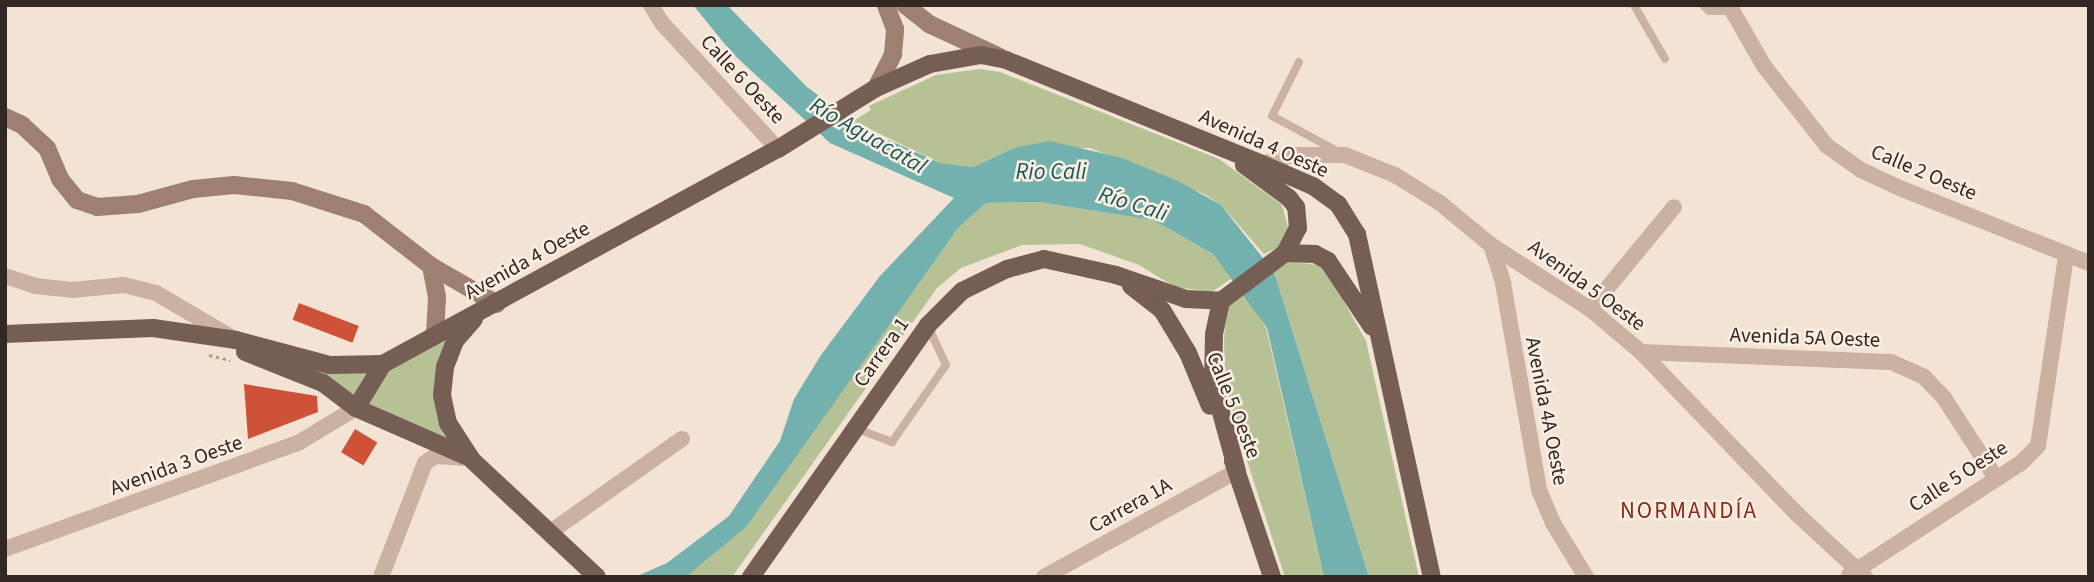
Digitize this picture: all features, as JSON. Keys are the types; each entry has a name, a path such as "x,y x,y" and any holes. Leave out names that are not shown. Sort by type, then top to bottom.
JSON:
{"main road":[{"name":"Avenida 4 Oeste","path":"5,334 107,328 173,331 236,340 330,365 383,364 778,149 869,93 930,64 981,55 1006,60 1262,164 1313,186 1338,204 1357,234 1432,577"},
{"path":"1221,148 1281,191 1296,207 1298,228 1281,256 1225,296 1214,334 1213,383 1237,471"},
{"path":"1281,256 1315,254 1328,261 1378,335"},
{"name":"Carrera 1","path":"751,577 928,325 962,291 1007,269 1044,259 1116,275 1186,299 1225,296"},
{"name":"Calle 5 Oeste","path":"1116,275 1162,310 1188,353 1237,471 1272,577"},
{"path":"497,304 467,326 445,367 442,395 448,423 472,460 597,577"},
{"name":"Avenida 4 Oeste","path":"173,331 258,356 323,383 356,408 472,460"},
{"path":"356,408 383,364"}],"street":[{"name":"Calle 6 Oeste","path":"652,5 662,23 778,149"},
{"path":"869,93 893,54 895,29 886,5"},
{"name":"Avenida 4 Oeste","path":"905,5 929,24 1006,60"},
{"name":"Calle 2 Oeste","path":"1731,8 1764,66 1827,146 1861,170 1902,189 2089,264"},
{"path":"5,117 22,125 47,148 60,179 77,201 97,207 138,204 193,189 234,184 292,191 364,214 431,266 497,304"},
{"name":"Avenida 5 Oeste","path":"1262,164 1294,155 1345,155 1395,175 1440,203 1490,245 1590,309 1641,352 1856,575"},
{"path":"1590,309 1674,207"},
{"name":"Avenida 4A Oeste","path":"1490,245 1503,283 1539,491 1553,523 1587,577"},
{"name":"Calle 5 Oeste","path":"1856,575 2021,463 2038,446 2066,257"},
{"path":"431,266 438,306 435,335"},
{"path":"5,276 35,286 72,290 124,285 156,293 236,340"},
{"name":"Avenida 5A Oeste","path":"1641,352 1891,362 1924,377 1944,398 1996,478"},
{"name":"Avenida 3 Oeste","path":"5,549 298,443 356,408"},
{"path":"550,533 682,439"},
{"path":"381,577 425,463 448,455 472,460"},
{"name":"Carrera 1A","path":"1044,577 1237,471"}],"lane":[{"path":"1634,5 1665,59"},
{"path":"1703,5 1709,10 1731,8"},
{"path":"1299,62 1272,116 1345,155"},
{"path":"855,429 892,442 946,365 928,325"}],"path":[{"path":"207,354 231,360"}],"green space":[{"path":"980,69 1000,72 1219,159 1282,205 1288,227 1279,247 1264,254 1221,205 1204,194 1090,148 1014,148 973,167 940,163 853,121 871,110 869,106 936,75"},
{"path":"1039,202 1153,220 1213,254 1232,278 1212,292 1175,287 1139,265 1080,244 1022,245 961,268 937,288 732,577 684,577 856,368 958,228 986,203"},
{"path":"1286,261 1324,266 1366,341 1419,577 1369,577 1274,272"},
{"path":"1245,294 1266,328 1324,577 1285,577 1225,384 1224,338 1227,306"},
{"path":"473,319 442,395 472,460 258,356 173,331 330,365 383,364"}],"water":[{"name":"Rio Cali","path":"693,5 727,5 807,87 862,128 940,163 973,167 1014,148 1050,141 1122,158 1178,181 1221,205 1274,272 1369,577 1324,577 1267,328 1213,254 1153,220 1039,202 986,203 958,228 746,527 688,575 635,577 667,563 729,516 780,441 794,399 821,355 880,276 954,198 830,143 732,53"}],"building":[{"path":"299,303 359,326 352,343 293,320"},
{"path":"244,384 317,396 318,412 248,439"},
{"path":"355,429 377,442 363,466 341,452"}],"district":[{"name":"NORMANDÍA","path":"1689,511"}],"water label":[{"name":"Río Aguacatal","path":"868,136"},
{"name":"Río Cali","path":"1133,204"}]}
